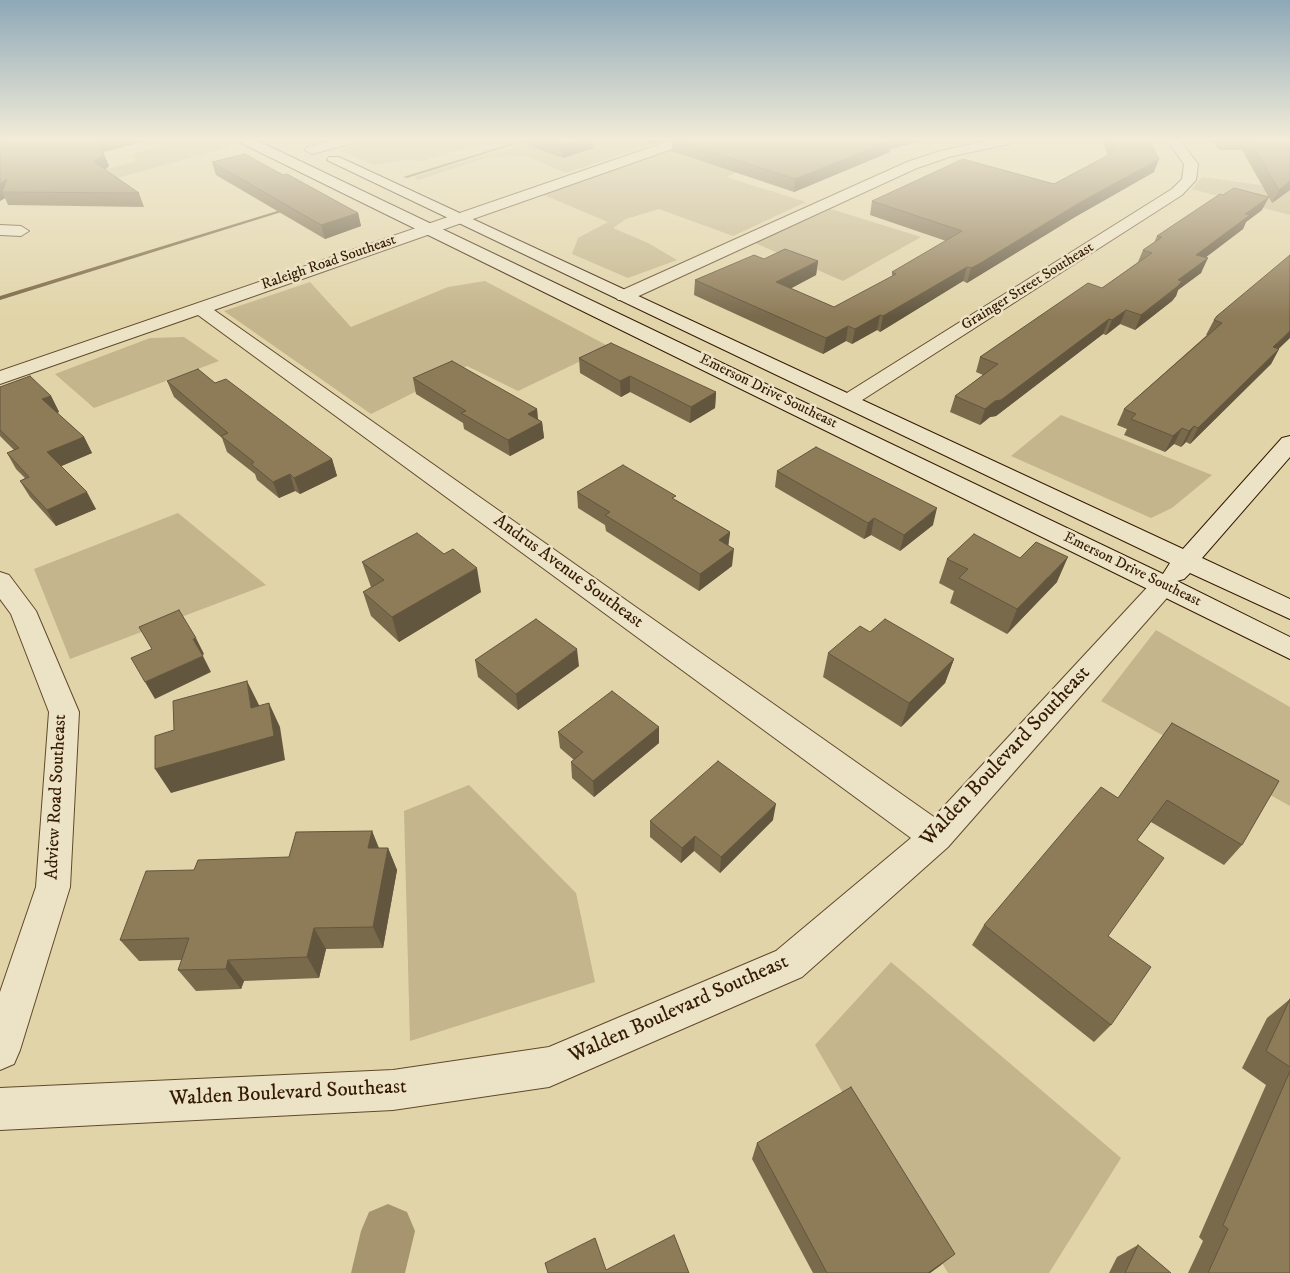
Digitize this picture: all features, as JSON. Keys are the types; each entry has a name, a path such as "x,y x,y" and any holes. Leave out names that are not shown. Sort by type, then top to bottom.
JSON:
{"street":[{"name":"Emerson Drive Southeast","path":"369,198 1176,572 1290,610"},
{"name":"Emerson Drive Southeast","path":"417,198 849,400 1176,572 1290,649"},
{"name":"Raleigh Road Southeast","path":"0,378 516,198"},
{"path":"624,296 839,198"},
{"name":"Grainger Street Southeast","path":"849,400 1167,198"},
{"path":"0,230 21,231"},
{"name":"Andrus Avenue Southeast","path":"200,308 936,836"},
{"name":"Walden Boulevard Southeast","path":"0,1109 393,1090 549,1067 789,964 936,836 1176,572 1290,443"},
{"name":"Adview Road Southeast","path":"0,582 23,611 64,712 53,887 0,1050"}],"shaded area":[{"path":"552,198 795,198 806,202 733,236 659,209 626,219 613,228 648,243 677,260 628,278 572,254 578,238 608,222"},
{"path":"1227,198 1290,198 1290,215"},
{"path":"831,209 921,237 843,281 755,243"},
{"path":"485,281 610,347 518,391 467,366 371,414 224,311 310,282 351,327 448,287"},
{"path":"184,337 219,361 94,408 55,374 150,338"},
{"path":"1061,415 1212,475 1172,508 1151,518 1011,456"},
{"path":"178,513 266,585 70,659 34,569"},
{"path":"1156,630 1290,707 1290,806 1101,701"},
{"path":"469,785 576,893 595,982 410,1041 404,811"},
{"path":"891,962 1121,1158 1049,1273 948,1273 815,1045"}],"building":[{"path":"275,198 331,198 358,213 321,225"},
{"path":"878,198 1087,198 979,264 971,268 967,267 883,316 880,315 855,329 848,326 826,338 695,280 754,255 764,259 785,249 818,261 776,282 834,307 896,274 892,272 962,231 872,201"},
{"path":"1213,198 1267,198 1245,214 1250,215 1196,255 1208,258 1178,280 1182,281 1178,286 1141,315 1126,310 1112,320 1109,319 1001,400 995,401 985,409 955,396 998,364 980,357 1088,283 1102,288 1152,253 1143,250 1162,237 1157,236"},
{"path":"1290,255 1290,331 1273,347 1279,349 1198,428 1194,426 1189,431 1182,428 1173,436 1131,419 1136,414 1124,409 1222,323 1214,320 1217,316"},
{"path":"611,343 716,392 691,407 630,376 620,381 579,358"},
{"path":"452,361 537,409 528,414 542,422 508,440 461,413 466,411 413,378"},
{"path":"198,369 215,383 226,379 332,459 294,478 290,474 273,482 251,464 254,462 221,436 228,433 167,381"},
{"path":"30,376 51,396 42,399 84,437 47,452 87,492 47,510 20,481 29,477 7,453 19,448 0,430 0,387"},
{"path":"816,447 937,508 904,535 874,518 868,523 777,471"},
{"path":"623,465 676,496 672,498 730,532 719,540 734,549 700,574 605,515 610,512 577,492"},
{"path":"417,533 444,554 453,549 477,568 392,617 363,592 384,580 362,562"},
{"path":"974,534 1020,558 1036,542 1068,557 1017,609 959,578 968,569 947,559"},
{"path":"179,610 196,638 193,639 203,656 145,682 131,658 152,649 139,627"},
{"path":"536,619 577,649 516,694 475,660"},
{"path":"885,619 954,659 909,703 828,653 860,626 870,632"},
{"path":"247,681 251,708 269,703 274,736 155,769 155,736 174,730 173,701"},
{"path":"612,691 659,727 593,781 571,762 583,752 558,732"},
{"path":"1172,723 1279,781 1242,845 1167,800 1137,840 1164,858 1108,936 1151,967 1111,1025 984,925 1101,787 1118,798"},
{"path":"718,761 776,804 721,857 695,836 682,848 650,821"},
{"path":"372,831 368,848 388,848 373,927 314,928 307,957 228,960 226,969 178,970 189,938 120,940 146,871 194,870 198,860 289,857 296,832"},
{"path":"1290,999 1290,1067 1266,1051"},
{"path":"1290,1071 1290,1273 1208,1273 1228,1229 1223,1225"},
{"path":"851,1087 955,1254 928,1273 827,1273 757,1143"},
{"path":"674,1235 689,1273 548,1273 545,1263 595,1238 606,1270"},
{"path":"1138,1245 1171,1273 1125,1273"}],"waterway":[{"path":"0,298 289,209"},
{"path":"378,1273 388,1231"}]}
